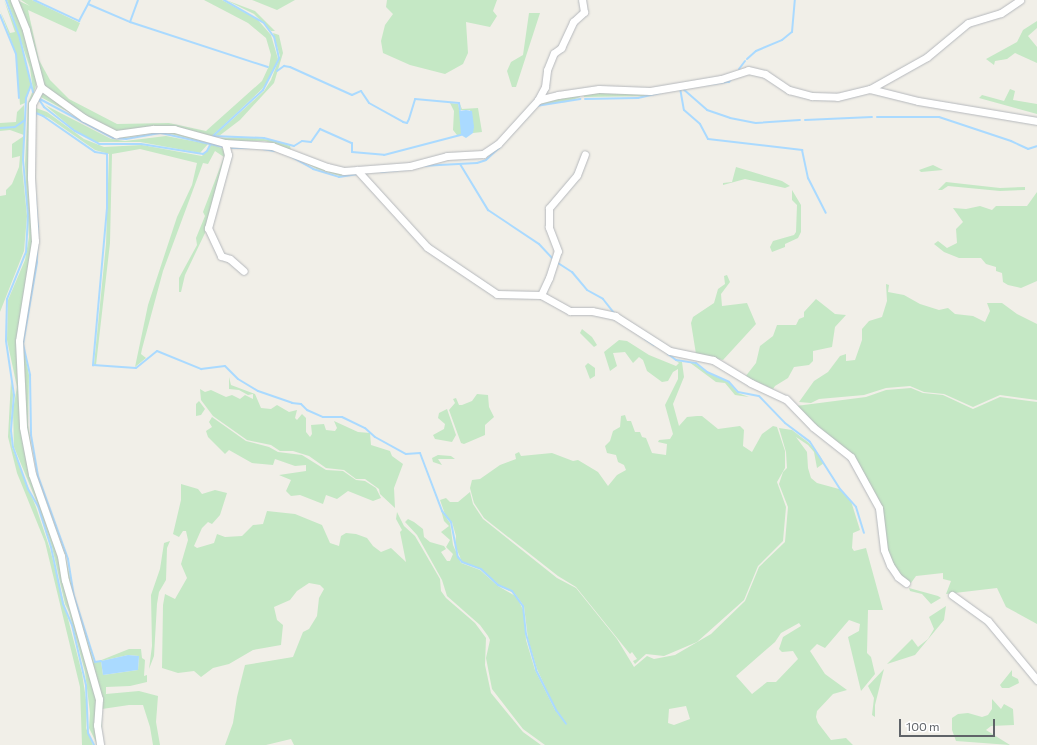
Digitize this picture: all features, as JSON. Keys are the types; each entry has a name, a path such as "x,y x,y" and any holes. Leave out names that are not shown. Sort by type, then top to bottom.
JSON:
{"street":[{"path":"14,0 22,17 41,87 84,118 116,134 153,129 174,129 225,143 272,146 327,167 357,170 410,166 447,156 483,154 498,144 538,100 545,87 548,75 546,70 554,53 561,48 573,22 584,12 582,0"},
{"path":"538,100 599,89 650,91 671,86 721,79 748,70 765,74 789,90 812,96 837,97 870,89 927,56 968,23 1000,13 1020,0"},
{"path":"41,87 32,104 31,178 35,241 19,341 23,427 32,474 61,556 65,580 99,699 97,725 100,745"},
{"path":"870,89 918,101 1037,121"},
{"path":"225,143 228,155 211,208 208,228 221,256 230,259 244,272"},
{"path":"541,295 550,278 558,251 549,227 549,208 577,175 585,154"},
{"path":"357,170 409,230 441,258 497,294 541,295 570,310 592,311 616,316 670,351 713,360 750,383 786,399 813,427 851,457 879,508 884,550 890,565 898,577 906,582"},
{"path":"952,595 988,621 1037,680"}],"green space":[{"path":"4,0 19,35 31,85 25,103 20,105 16,54 0,10 10,33 15,32"},
{"path":"7,0 11,0 23,28 37,82 32,99 34,241 18,330 22,427 96,698 97,744 89,728 90,713 85,672 69,612 65,604 52,547 38,505 14,447 13,410 17,387 7,340 8,300 25,260 29,237 25,164 28,103 33,90 30,68"},
{"path":"17,0 30,6 21,0 32,0 80,23 76,32 28,10 39,60 50,80 69,99 117,124 169,123 206,131 262,81 269,66 271,55 266,38 248,23 204,0 222,0 257,19 271,35 278,59 270,78 262,89 211,137 195,132 116,131 86,117 45,87"},
{"path":"226,0 255,11 275,31 271,31 254,14"},
{"path":"252,0 295,0 277,10"},
{"path":"387,0 497,0 493,11 497,16 490,27 466,22 468,53 463,64 445,74 410,65 383,53 381,41 385,25 393,14 386,7"},
{"path":"529,13 540,13 516,87 512,87 507,71 511,62 523,55"},
{"path":"1037,21 1037,28 1028,36 1037,47 1037,63 1015,53 1007,59 995,61 994,65 986,59 1017,42 1023,30"},
{"path":"273,33 279,35 283,53 274,83 240,120 219,136 215,135 264,91 271,80 280,56"},
{"path":"733,75 728,81 694,85 647,96 584,97 583,94 602,91 644,94"},
{"path":"1010,89 1015,91 1013,100 1037,104 1037,114 979,98 982,95 1004,101"},
{"path":"41,92 109,133 166,130 211,141 225,147 163,132 124,138 113,136 37,95"},
{"path":"580,93 580,97 567,102 536,105 540,101"},
{"path":"459,102 462,109 478,108 482,132 473,133 470,110 461,110"},
{"path":"450,103 458,104 461,117 461,135 457,135 453,130 454,111"},
{"path":"24,105 24,135 10,130 0,131 0,123 16,122 17,112"},
{"path":"45,105 111,139 125,141 166,136 208,144 200,153 140,142 95,142 73,129"},
{"path":"33,107 47,112 84,139 104,147 142,145 202,156 212,144 226,150 205,233 185,275 181,292 179,292 179,278 197,245 196,238 205,216 203,212 224,157 215,151 208,164 203,163 163,271 141,354 146,358 135,367 148,305 177,217 192,185 197,163 140,149 112,154 110,243 96,365 94,365 106,244 109,154 95,150 49,118 34,112 33,181 38,239 23,344 29,375 28,425 35,471 65,554 73,593 94,663 129,649 141,649 142,658 145,660 144,676 147,675 147,682 130,686 106,687 106,694 139,691 158,696 156,722 160,745 153,745 150,727 143,705 129,705 102,709 102,745 98,725 100,699 61,552 31,462 26,434 21,342 36,245 32,179","holes":["128,655 139,656 138,670 103,675 101,661"]},
{"path":"24,136 22,167 27,216 24,251 0,312 0,196 6,195 6,190 12,184 19,167 20,156 12,158 12,144"},
{"path":"251,137 277,141 290,146 291,150 265,141 229,141 219,138"},
{"path":"227,144 269,146 336,171 357,173 340,176 317,169 289,154 271,148 227,147"},
{"path":"933,165 943,170 921,172 919,170"},
{"path":"736,167 782,181 790,186 785,188 745,179 723,185 723,183 732,182"},
{"path":"946,182 1000,188 1025,187 1025,190 1000,191 948,186 942,190 938,190"},
{"path":"792,190 801,205 801,232 798,238 785,244 785,247 772,252 770,247 773,241 794,235 796,232 797,205 792,200"},
{"path":"1037,192 1037,281 1021,288 1008,285 1003,282 1002,273 996,271 996,267 986,264 981,258 959,258 944,252 934,244 938,241 947,248 957,243 956,229 963,222 953,208 966,209 980,206 992,210 996,206 1027,206"},
{"path":"727,275 730,282 721,294 722,306 747,303 756,324 723,360 696,354 691,323 693,317 714,303 718,289 725,284 724,276"},
{"path":"886,284 889,285 888,292 904,295 920,304 939,310 948,308 955,314 973,316 985,322 990,311 987,303 1002,303 1017,314 1037,324 1037,400 1000,395 973,407 944,394 924,392 910,386 886,388 864,395 819,399 811,403 799,402 814,381 828,372 840,356 846,354 846,361 855,360 862,340 862,329 869,321 882,317 887,301"},
{"path":"816,299 835,314 846,315 835,327 832,347 813,351 813,361 809,365 794,367 788,378 775,386 773,389 745,377 756,363 760,346 773,336 777,325 796,325 799,319 804,317 804,312"},
{"path":"582,329 592,337 597,345 594,347 580,333"},
{"path":"619,340 627,341 649,355 676,366 679,363 676,361 682,362 684,377 673,404 679,426 687,417 702,416 718,429 740,426 744,430 743,446 752,452 762,434 773,426 777,427 785,451 785,468 777,482 786,507 783,541 758,566 744,600 697,642 664,656 646,654 635,664 633,661 637,659 632,652 630,654 576,587 558,576 484,518 474,503 470,488 472,480 480,479 500,465 516,459 515,454 519,452 521,456 552,453 573,461 578,460 598,472 608,486 617,475 626,470 624,465 618,462 616,455 607,453 605,446 610,441 613,431 620,427 621,416 625,415 627,421 631,421 635,432 640,432 642,437 646,438 652,453 666,455 667,444 658,442 659,440 670,439 673,434 665,405 678,379 678,369 673,372 668,381 662,382 647,371 643,360 639,357 633,363 625,352 613,353 617,366 610,371 604,352"},
{"path":"689,362 696,364 707,372 728,382 738,393 749,397 735,395 725,383 716,382"},
{"path":"588,363 595,368 595,376 590,379 585,366"},
{"path":"229,377 231,385 255,394 261,408 271,409 277,405 289,412 297,410 295,418 297,420 302,414 306,418 306,432 310,437 312,434 311,425 324,424 326,430 335,431 337,428 334,421 358,432 370,433 371,445 390,451 392,456 403,464 394,488 395,508 380,494 379,489 365,479 356,479 344,470 326,468 309,456 293,451 280,451 271,445 247,440 213,416 201,400 200,389 205,392 211,390 226,397 232,395 240,399 245,395 253,399 253,394 248,395 239,390 229,389"},
{"path":"11,380 13,395 10,430 12,447 36,507 50,549 82,673 87,706 86,728 93,745 82,745 80,687 45,542 17,473 8,437"},
{"path":"911,388 923,393 943,395 973,409 1000,397 1037,402 1037,624 1006,607 997,588 946,594 951,581 943,579 943,573 916,576 911,583 907,581 891,565 871,486 834,442 796,406 866,397 886,390"},
{"path":"477,394 488,395 489,407 494,417 485,425 485,435 464,444 461,443 449,410 455,403 453,399 456,398 459,405 462,405 472,401"},
{"path":"199,401 205,409 201,415 196,416 196,404"},
{"path":"447,409 456,435 452,442 435,439 433,435 444,429 445,424 438,418 439,413"},
{"path":"212,417 246,441 269,447 278,452 302,455 326,470 343,471 356,480 365,481 376,488 381,498 373,501 348,491 337,499 326,495 323,504 300,495 291,496 286,491 291,480 279,475 306,471 306,465 295,466 275,459 273,465 252,463 229,450 225,454 208,437 206,431 212,427 209,422"},
{"path":"779,428 792,430 809,443 820,456 824,463 817,468 814,452 808,445 796,437 807,452 808,468 811,478 817,483 839,489 851,501 860,530 853,533 852,548 854,551 866,548 883,610 868,610 867,653 871,657 875,674 861,691 848,637 859,631 860,624 849,620 825,648 817,644 810,651 825,674 847,690 833,694 817,711 816,717 818,723 831,740 846,738 853,745 545,745 523,729 492,689 486,658 490,640 488,636 480,625 447,596 442,580 417,535 405,522 408,519 414,522 423,529 424,537 430,542 444,546 446,549 441,552 447,561 450,561 453,554 446,547 450,540 441,532 449,526 444,521 441,510 450,523 453,545 461,563 480,570 498,586 517,597 524,612 526,640 535,670 555,710 567,725 556,710 537,669 528,639 524,606 515,594 499,585 481,569 462,562 455,545 456,536 452,522 446,517 440,500 446,498 450,502 458,502 470,492 473,504 483,519 557,578 576,588 617,639 634,667 647,656 654,659 675,655 711,634 745,601 759,567 785,542 788,507 779,484 783,472 787,468 786,452","holes":["799,623 801,626 783,637 779,649 782,652 793,651 798,659 776,682 767,682 752,694 736,676 775,642 781,633","686,706 690,719 674,725 668,723 669,709"]},
{"path":"438,455 451,456 455,459 438,459 442,465 433,462 432,458"},
{"path":"181,484 198,489 202,494 215,490 227,493 220,515 212,524 208,522 202,528 194,546 197,548 214,543 217,534 225,537 242,536 253,525 263,524 267,511 295,514 322,525 330,543 339,546 341,536 346,533 356,534 367,538 373,546 381,552 391,548 406,562 400,532 402,530 396,519 397,512 404,526 415,536 440,579 441,591 446,598 475,623 486,638 485,665 491,693 523,732 541,745 294,745 291,739 266,745 225,745 233,723 237,697 245,665 293,657 303,632 309,629 317,616 319,598 324,589 320,585 309,583 297,591 290,600 274,607 277,620 283,625 281,645 253,650 229,664 213,668 201,677 194,671 178,673 162,668 163,605 165,594 175,599 187,578 181,564 188,540 186,531 183,531 179,537 173,534 181,500"},
{"path":"170,541 167,548 166,580 159,592 157,604 154,656 149,669 152,646 151,595 160,569 164,543"},
{"path":"909,588 941,598 931,604 922,594 910,591"},
{"path":"946,606 944,620 915,655 887,664 912,639 918,647 928,639 934,629 929,617"},
{"path":"884,669 875,705 875,717 872,715 874,698 868,686"},
{"path":"1012,670 1012,676 1018,679 1019,683 1009,688 1002,688 1000,685"},
{"path":"992,699 1001,709 1004,704 1013,709 1014,725 991,726 986,730 1010,745 956,741 952,730 952,718 958,714 968,713 982,717 988,715 992,709"}],"water":[{"path":"459,111 472,111 474,127 473,133 466,138 461,135"},
{"path":"128,655 139,656 138,670 103,675 101,661"}],"waterway":[{"path":"6,0 19,35 33,92"},
{"path":"34,0 79,21 88,4"},
{"path":"90,0 88,4 130,22 268,67"},
{"path":"130,22 138,0"},
{"path":"213,136 263,90 279,58 274,37 264,23 224,0"},
{"path":"747,59 756,51 782,40 792,32 795,0"},
{"path":"0,15 16,54 19,98"},
{"path":"739,69 745,61"},
{"path":"277,71 284,66 290,67 352,95 361,91 369,103 407,123 415,99 459,103 460,110"},
{"path":"703,85 729,82 732,78"},
{"path":"31,85 26,98 23,160 28,215 26,252 7,299 6,341 14,395 11,431 13,447 28,489 38,506 51,547 63,604 72,625 86,685 88,733 94,745"},
{"path":"680,88 684,110 700,124 708,139 802,150 808,178 826,213"},
{"path":"682,88 707,110 730,118 756,123 800,120"},
{"path":"585,99 638,98 660,93"},
{"path":"38,98 113,138 126,139 161,133 223,147"},
{"path":"38,98 44,107 75,131 99,144 141,144 203,154 207,151 211,143"},
{"path":"536,106 580,99"},
{"path":"35,118 36,113 43,116 95,152 107,154 107,208 93,365 136,368 157,351 201,369 225,366 238,379 258,391 292,403 301,404 307,410 323,417 342,417 365,428 375,437 406,454 420,453 442,511 451,522 458,557 462,562 481,569 498,585 512,591 523,606 526,634 536,670 556,710 566,724"},
{"path":"517,127 528,116"},
{"path":"805,120 872,117"},
{"path":"877,117 939,117 1011,141 1028,149 1037,146"},
{"path":"0,128 15,127 25,120"},
{"path":"213,136 264,138 294,146 302,141 311,142 320,129 352,143 352,152 384,155 461,135"},
{"path":"421,166 477,163 486,160 500,147"},
{"path":"230,148 249,148"},
{"path":"263,149 274,151"},
{"path":"290,156 313,169 339,177 358,174"},
{"path":"460,164 488,210 539,244 553,259"},
{"path":"381,172 409,169"},
{"path":"35,194 38,226 37,262 23,344 30,375 31,435 38,476 68,559 74,596 95,662 101,661"},
{"path":"558,263 572,272 587,290 603,299 614,313"},
{"path":"645,339 654,345"},
{"path":"668,354 676,360 696,363 707,372 729,382 738,392 759,396 785,423 810,442 840,489 856,507 864,533"}]}
